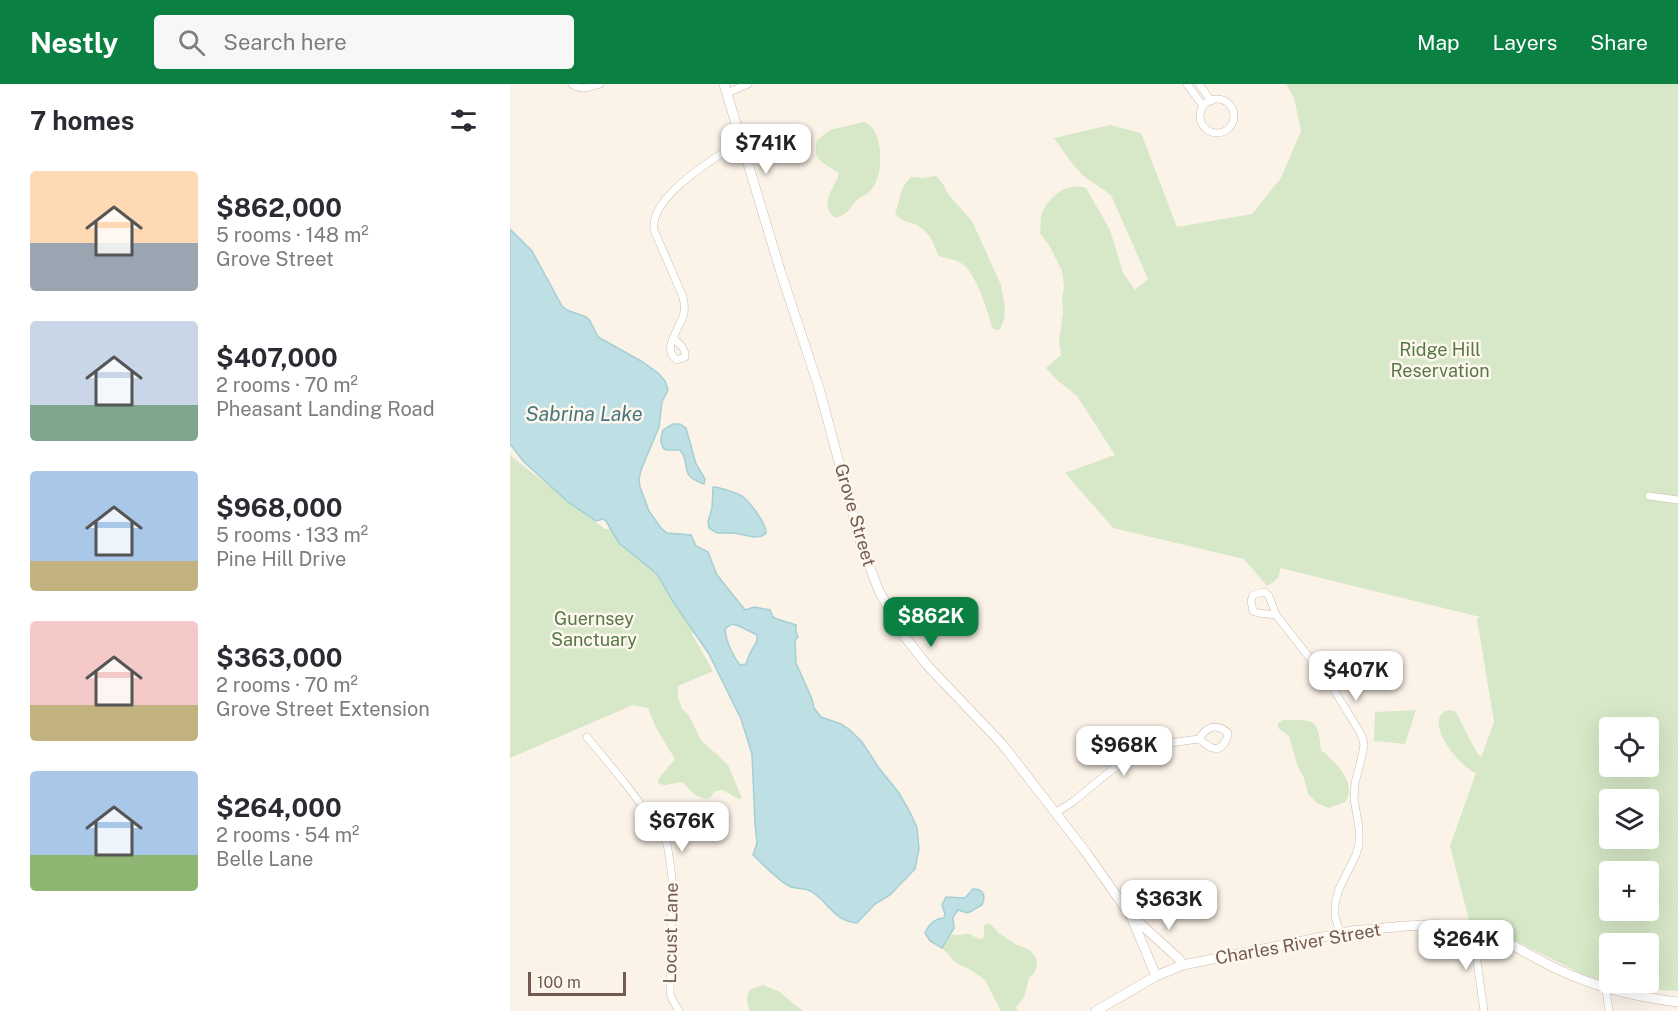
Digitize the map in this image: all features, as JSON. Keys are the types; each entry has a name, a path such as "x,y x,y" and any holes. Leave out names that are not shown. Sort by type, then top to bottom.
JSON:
{"street":[{"path":"572,84 578,88 584,88 600,84"},
{"path":"725,89 748,84"},
{"path":"1187,84 1203,106"},
{"path":"1199,84 1211,101"},
{"name":"Grove Street","path":"725,89 821,396 861,544 879,591 905,638 927,665 1003,745 1085,851 1131,916 1156,976"},
{"path":"1221,100 1230,107 1233,119 1227,130 1215,133 1205,129 1200,118 1203,106 1211,101 1221,100"},
{"path":"673,338 684,314 685,305 653,223 670,194 686,178 742,140"},
{"path":"1649,496 1678,500"},
{"path":"1276,615 1331,685 1361,734 1364,744 1355,783 1354,799 1359,844 1339,889 1335,904 1335,916 1340,933"},
{"name":"Locust Lane","path":"587,737 664,836 672,877 670,993 679,1011"},
{"path":"1055,813 1147,746 1199,739"},
{"path":"1131,916 1183,965"},
{"name":"Charles River Street","path":"1096,1011 1156,976 1183,965 1340,933 1376,928 1432,926 1461,927 1478,931 1557,969 1599,986"},
{"path":"1478,931 1477,961 1484,1011"},
{"path":"1607,993 1609,1011"},
{"name":"Charles River Street","path":"1628,993 1678,1002"}],"green space":[{"name":"Ridge Hill Reservation","path":"1286,84 1678,84 1678,991 1659,990 1659,933 1599,933 1599,980 1512,939 1470,924 1450,846 1476,773 1463,764 1448,746 1442,737 1439,719 1446,711 1456,712 1481,758 1494,722 1477,619 1480,617 1280,568 1277,579 1267,586 1244,559 1113,528 1065,473 1115,455 1077,396 1046,368 1061,355 1059,342 1064,286 1062,271 1040,233 1042,213 1049,201 1066,189 1086,188 1110,230 1123,273 1135,290 1148,279 1111,195 1082,175 1054,138 1110,125 1141,133 1177,227 1252,214 1281,178 1301,131 1294,98"},
{"path":"864,122 870,125 878,140 880,161 876,182 873,188 857,200 846,213 836,218 828,209 828,198 838,172 817,157 817,140 830,130"},
{"path":"936,176 948,194 972,221 1001,285 1005,307 1000,329 992,328 981,292 966,268 959,262 938,255 931,238 923,229 904,221 895,214 902,190 911,177"},
{"name":"Guernsey Sanctuary","path":"510,453 512,457 605,529 616,529 661,575 695,627 692,634 713,671 678,686 678,697 682,709 688,714 701,740 728,765 742,798 738,799 723,790 715,791 711,797 706,799 695,795 682,782 659,784 660,777 675,759 656,728 648,708 633,705 510,758"},
{"path":"1416,710 1405,744 1374,741 1375,712"},
{"path":"1283,720 1308,721 1316,726 1321,750 1338,766 1347,780 1349,795 1345,802 1328,808 1317,803 1308,794 1289,736 1278,728 1278,723"},
{"path":"987,924 1017,945 1030,950 1036,958 1035,972 1029,978 1024,998 1016,1007 1018,1011 1001,1011 985,980 956,963 942,948 952,934 969,934 982,939 984,925"},
{"path":"763,985 778,991 803,1011 749,1011 747,999 749,990"}],"water":[{"name":"Sabrina Lake","path":"510,229 532,251 562,306 586,317 598,337 641,361 665,381 668,390 662,402 659,427 639,479 649,511 667,533 691,535 696,546 708,552 717,575 745,610 754,607 770,610 773,617 796,625 798,637 795,640 796,663 814,708 821,717 841,724 862,742 910,812 917,828 919,849 915,869 890,895 875,904 857,923 849,922 837,915 809,890 784,883 753,855 757,843 752,754 741,719 709,654 657,574 619,543 606,521 603,519 596,521 568,502 523,461 510,444","holes":["732,624 757,635 757,641 746,664 740,665 730,648 725,629"]},
{"path":"673,424 680,424 686,428 696,464 705,479 704,484 696,481 688,473 680,450 663,448 661,437 663,430"},
{"path":"713,487 742,496 757,513 766,533 754,537 734,533 717,533 709,528"},
{"path":"973,889 980,890 983,894 982,905 968,913 958,910 953,917 954,928 942,948 930,941 925,933 932,922 944,918 942,905 946,897 965,898"}]}
